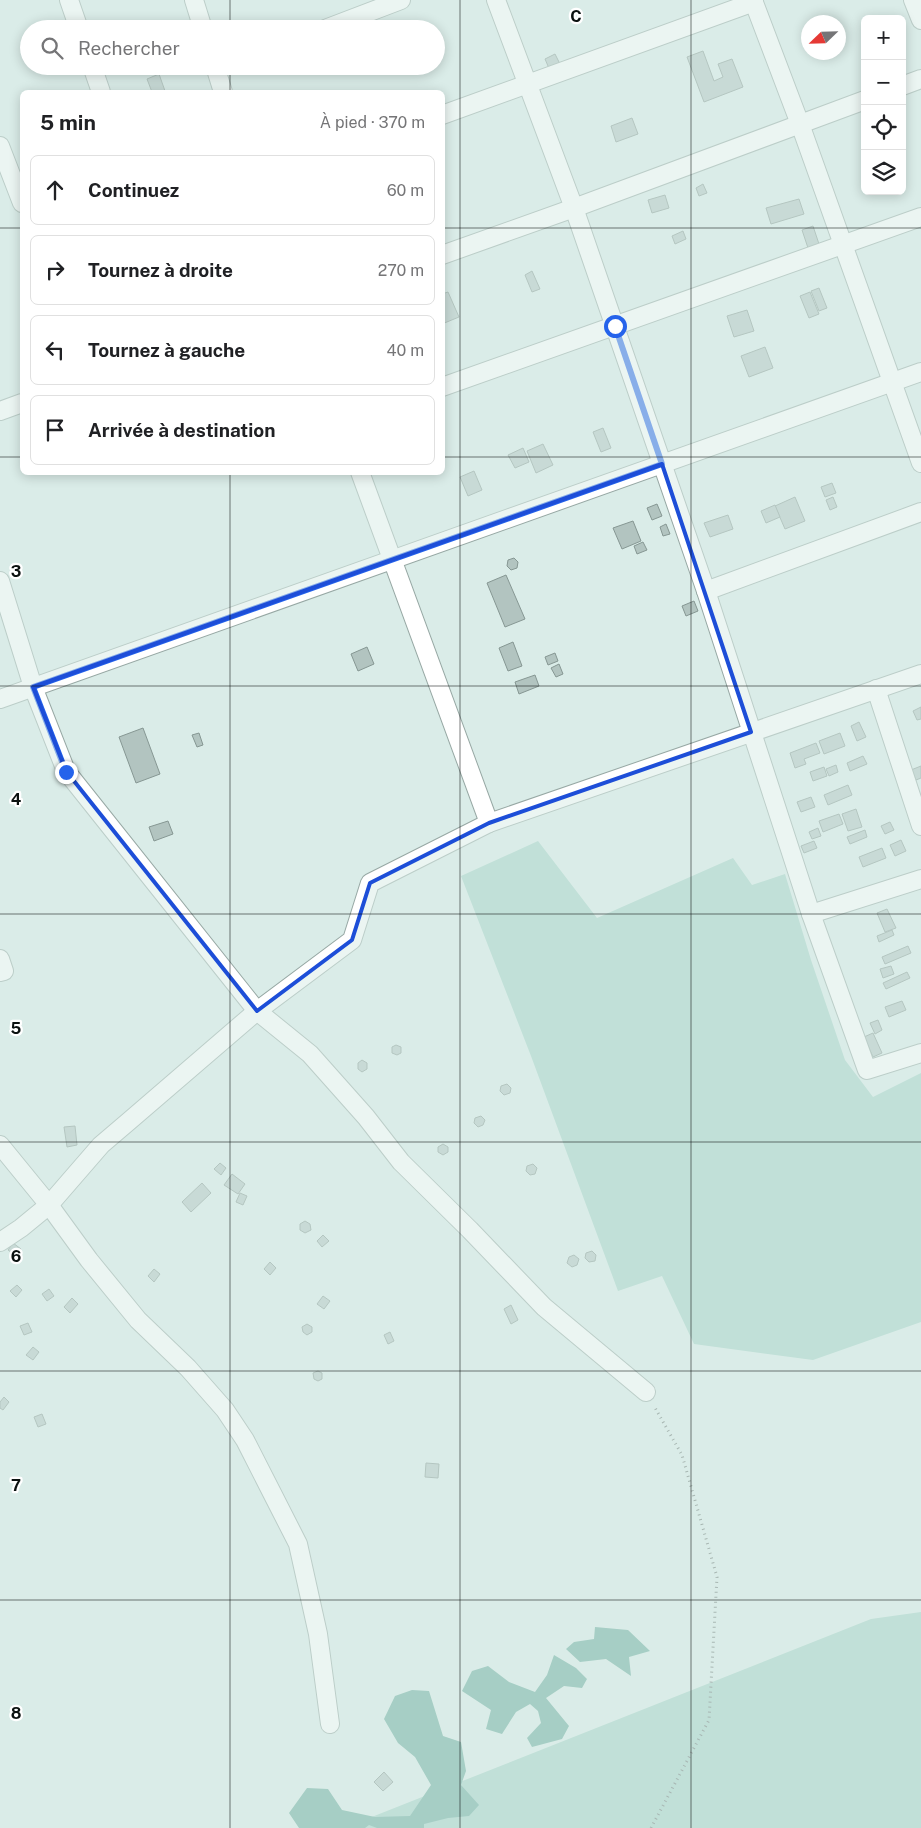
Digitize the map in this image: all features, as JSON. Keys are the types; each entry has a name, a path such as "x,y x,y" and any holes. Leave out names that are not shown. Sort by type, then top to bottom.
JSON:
{"street":[{"path":"69,0 76,20"},
{"path":"194,0 200,20"},
{"path":"349,20 401,0"},
{"path":"496,0 574,208 615,326 706,591 811,914 867,1070 921,1053"},
{"path":"913,0 921,20"},
{"path":"445,114 754,1 921,463"},
{"path":"95,75 100,90"},
{"path":"220,75 223,90"},
{"path":"906,85 921,79"},
{"path":"445,253 574,208 861,101"},
{"path":"0,146 20,199"},
{"path":"445,386 921,217"},
{"path":"0,699 921,372"},
{"path":"0,411 20,404"},
{"path":"361,475 489,823"},
{"path":"706,591 921,512"},
{"path":"0,581 33,687 66,772 257,1011 310,1054 366,1117 400,1162 470,1230 544,1307 646,1392"},
{"path":"0,1242 49,1205 101,1145 257,1011 352,940 370,883 489,823 921,674"},
{"path":"876,689 921,826"},
{"path":"811,914 921,879"},
{"path":"0,960 4,971 0,972"},
{"path":"0,1145 49,1205 88,1260 138,1320 188,1368 225,1410 244,1440 298,1544 318,1634 330,1724"}],"path":[{"path":"646,1392 682,1455 717,1577 709,1720 651,1828"}],"highlighted area":[{"path":"662,464 751,732 489,823 370,883 352,940 257,1011 66,771 33,687"}],"shaded area":[{"path":"538,841 597,918 733,858 752,885 785,874 811,960 845,1060 873,1097 921,1073 921,1322 813,1360 694,1344 662,1276 618,1291 531,1056 461,876"},
{"path":"921,1612 921,1828 344,1828 871,1619"},
{"path":"595,1627 628,1630 650,1651 629,1657 631,1676 606,1659 580,1662 566,1649 574,1642 594,1639"},
{"path":"554,1655 576,1668 587,1679 582,1688 564,1686 546,1698 569,1726 562,1739 532,1747 527,1738 541,1723 538,1711 530,1704 516,1712 502,1734 486,1729 491,1710 462,1691 472,1671 488,1666 509,1682 535,1692 547,1675"},
{"path":"412,1690 429,1691 443,1736 461,1742 466,1771 461,1785 479,1805 469,1816 448,1818 424,1824 424,1828 377,1828 369,1825 365,1828 299,1828 289,1813 307,1788 328,1789 342,1810 375,1817 410,1816 431,1785 415,1757 398,1743 384,1719 395,1696"}],"building":[{"path":"703,51 714,81 723,77 718,64 732,59 743,87 704,102 687,57"},
{"path":"555,54 565,74 554,80 545,59"},
{"path":"159,75 165,90 151,90 147,79"},
{"path":"632,118 638,134 616,142 611,126"},
{"path":"703,184 707,193 699,196 696,188"},
{"path":"665,195 669,208 652,213 648,200"},
{"path":"799,199 804,214 771,224 766,208"},
{"path":"813,226 820,247 809,251 802,230"},
{"path":"683,231 686,239 675,244 672,236"},
{"path":"532,271 540,289 532,292 525,275"},
{"path":"819,288 827,308 819,311 811,291"},
{"path":"448,292 459,317 445,323 445,293"},
{"path":"810,292 819,314 809,318 800,296"},
{"path":"747,310 754,331 734,337 727,316"},
{"path":"765,347 773,368 749,377 741,356"},
{"path":"603,428 611,448 601,452 593,432"},
{"path":"543,444 553,465 536,473 527,451"},
{"path":"523,448 529,462 515,468 508,455"},
{"path":"474,471 482,490 468,496 460,477"},
{"path":"832,483 836,493 825,497 821,487"},
{"path":"795,497 805,521 785,529 775,506"},
{"path":"833,497 837,507 830,510 826,500"},
{"path":"657,504 662,516 652,520 647,508"},
{"path":"775,505 780,517 766,523 761,511"},
{"path":"728,515 733,529 710,537 704,523"},
{"path":"633,521 641,541 622,549 613,528"},
{"path":"666,524 670,534 663,536 660,527"},
{"path":"643,542 647,550 637,554 634,546"},
{"path":"514,558 518,562 517,568 511,570 507,566 508,560"},
{"path":"506,575 525,619 505,627 487,583"},
{"path":"694,601 698,611 686,616 682,606"},
{"path":"513,642 522,666 508,671 499,648"},
{"path":"367,647 374,664 358,671 351,654"},
{"path":"555,653 558,661 548,665 545,657"},
{"path":"559,664 563,674 556,677 551,668"},
{"path":"535,675 539,686 519,694 515,682"},
{"path":"921,707 921,719 917,720 913,711"},
{"path":"859,722 866,737 857,741 851,726"},
{"path":"143,728 160,774 136,783 119,737"},
{"path":"199,733 203,745 197,747 192,735"},
{"path":"840,733 845,746 824,754 819,741"},
{"path":"816,743 820,753 804,759 806,764 795,768 790,753"},
{"path":"863,756 867,764 850,771 847,763"},
{"path":"836,765 838,772 829,776 826,769"},
{"path":"921,766 921,778 916,780 911,770"},
{"path":"824,767 827,776 813,781 810,772"},
{"path":"848,785 852,795 828,805 824,795"},
{"path":"811,797 815,807 801,812 797,802"},
{"path":"856,809 862,827 848,831 842,814"},
{"path":"839,814 843,824 823,832 819,821"},
{"path":"168,821 173,834 154,841 149,827"},
{"path":"890,822 894,830 885,834 881,826"},
{"path":"818,828 821,836 812,839 809,832"},
{"path":"865,830 867,837 850,844 847,837"},
{"path":"901,840 906,851 895,856 890,845"},
{"path":"814,841 817,848 804,853 801,846"},
{"path":"882,848 886,858 863,867 859,857"},
{"path":"887,909 896,928 885,932 877,913"},
{"path":"892,930 894,935 879,942 877,936"},
{"path":"908,946 911,953 885,964 882,957"},
{"path":"891,966 894,974 883,978 880,969"},
{"path":"907,972 910,978 886,989 883,983"},
{"path":"902,1001 906,1010 889,1017 885,1007"},
{"path":"878,1020 882,1030 875,1034 870,1023"},
{"path":"873,1033 882,1053 873,1057 864,1037"},
{"path":"396,1045 401,1047 401,1053 397,1055 392,1053 392,1047"},
{"path":"362,1060 367,1063 367,1069 362,1072 358,1069 358,1063"},
{"path":"507,1084 511,1088 510,1093 504,1095 500,1091 501,1086"},
{"path":"481,1116 485,1120 483,1125 478,1127 474,1123 475,1118"},
{"path":"75,1126 77,1145 67,1147 64,1127"},
{"path":"443,1144 448,1147 448,1152 443,1155 438,1152 438,1147"},
{"path":"220,1163 226,1168 221,1175 214,1169"},
{"path":"533,1164 537,1168 535,1174 530,1175 526,1171 527,1166"},
{"path":"232,1174 245,1184 238,1194 224,1185"},
{"path":"202,1183 211,1193 191,1212 182,1202"},
{"path":"240,1193 247,1196 243,1205 236,1202"},
{"path":"305,1221 310,1224 311,1230 305,1233 300,1230 300,1224"},
{"path":"323,1235 329,1241 322,1247 317,1241"},
{"path":"13,1243 21,1249 16,1256 8,1250"},
{"path":"592,1251 596,1255 595,1261 589,1262 585,1258 586,1253"},
{"path":"574,1255 579,1259 577,1265 572,1267 567,1263 569,1257"},
{"path":"270,1262 276,1268 270,1275 264,1269"},
{"path":"154,1269 160,1274 154,1282 148,1276"},
{"path":"17,1285 22,1290 16,1297 10,1291"},
{"path":"49,1289 54,1296 47,1301 42,1294"},
{"path":"323,1296 330,1301 324,1309 317,1304"},
{"path":"72,1298 78,1304 70,1313 64,1307"},
{"path":"511,1305 518,1320 511,1324 504,1309"},
{"path":"28,1323 32,1332 24,1335 20,1326"},
{"path":"307,1324 312,1327 312,1332 307,1335 303,1332 302,1327"},
{"path":"390,1332 394,1341 388,1344 384,1335"},
{"path":"33,1347 39,1352 33,1360 26,1355"},
{"path":"318,1371 322,1373 322,1379 318,1381 314,1379 313,1373"},
{"path":"4,1397 9,1402 3,1410 0,1408 0,1402"},
{"path":"42,1414 46,1424 38,1427 34,1417"},
{"path":"426,1463 439,1464 438,1478 425,1477"},
{"path":"384,1772 393,1782 383,1791 374,1782"}],"route":[{"path":"66,772 33,687 662,464 615,326"}]}
